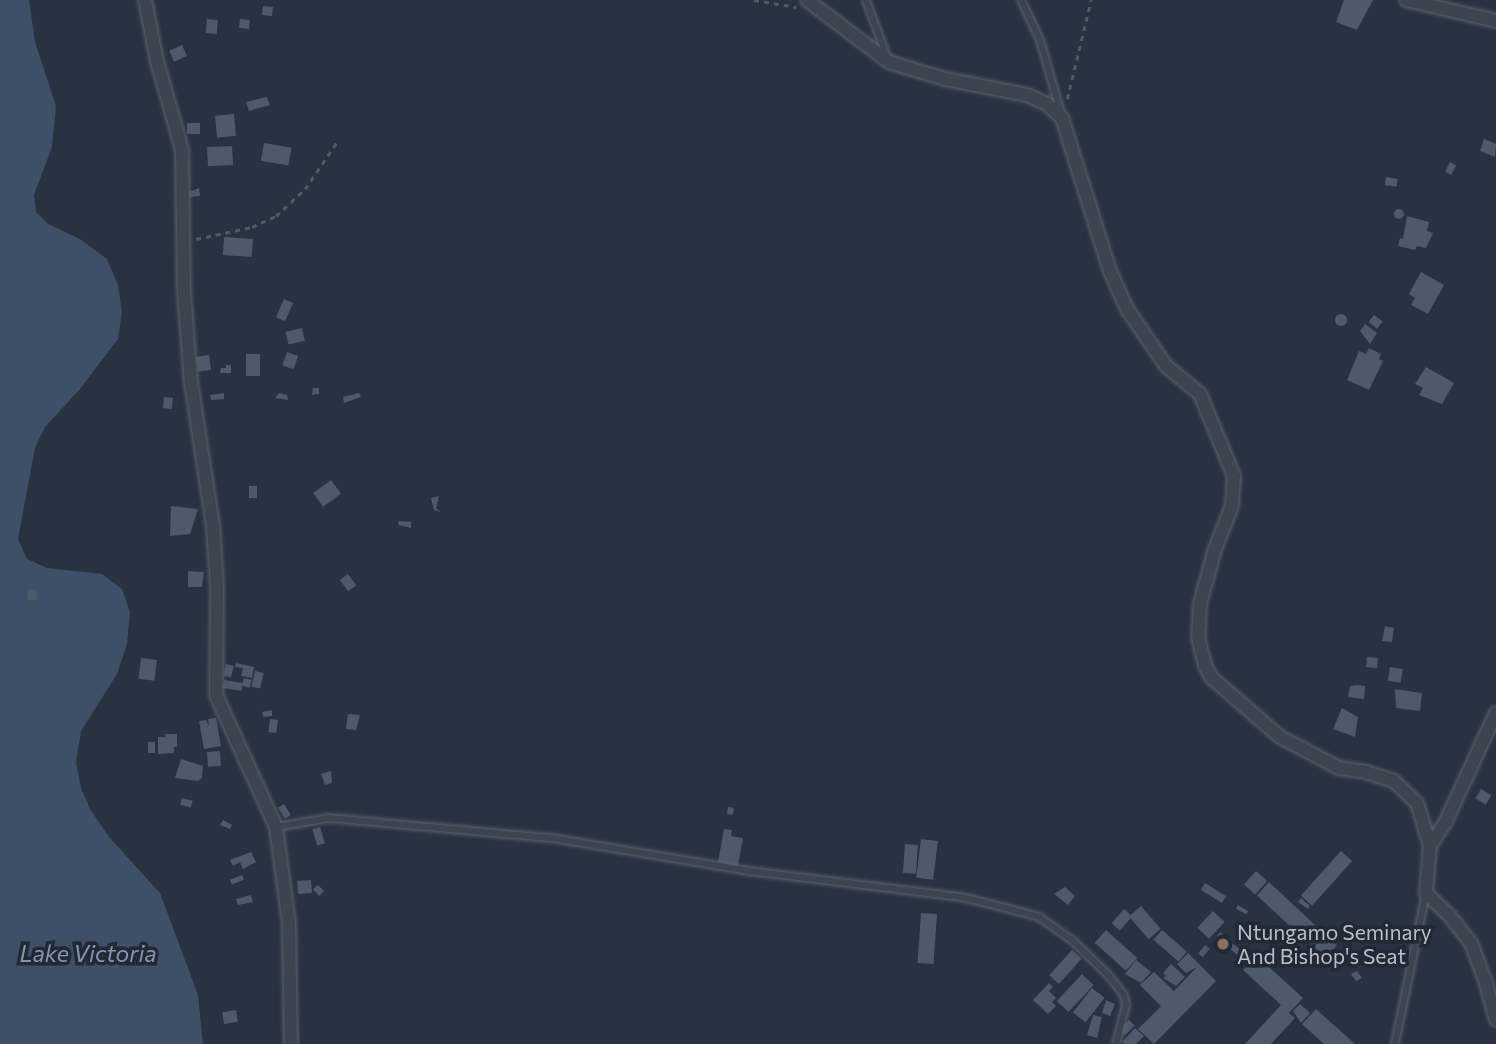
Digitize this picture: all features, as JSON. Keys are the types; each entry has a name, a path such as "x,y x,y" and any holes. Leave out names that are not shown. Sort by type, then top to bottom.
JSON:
{"street":[{"path":"145,0 157,61 182,150 182,242 188,349 213,525 217,702 253,770 276,827 289,923 291,1044"},
{"path":"1406,0 1496,21"},
{"path":"812,4 889,62 945,79 1027,95 1047,104 1062,118 1110,271 1127,309 1166,366 1200,394 1234,477 1232,506 1215,549 1200,604 1198,637 1205,666 1212,678 1280,737 1339,768 1366,772 1394,782 1417,803 1430,845 1426,893 1449,915 1471,943 1496,1020"},
{"path":"1430,845 1446,821 1496,713"}],"lane":[{"path":"866,0 889,62"},
{"path":"1021,0 1040,40 1062,118"},
{"path":"276,827 329,818 558,839 748,871 962,897 1006,908 1039,917 1071,939 1109,976 1124,995 1126,1005 1116,1044"},
{"path":"1395,1044 1426,893"}],"path":[{"path":"754,0 812,4"},
{"path":"1062,118 1091,0"},
{"path":"182,242 252,228 276,216 305,189 337,142"}],"water":[{"name":"Lake Victoria","path":"0,0 29,0 35,42 56,106 52,147 34,195 36,212 48,224 80,239 107,259 118,285 122,312 118,339 80,389 45,427 35,448 18,539 27,559 47,568 102,574 122,589 130,612 127,644 117,674 81,731 76,763 81,788 90,809 109,837 160,893 198,995 203,1044 0,1044"}],"building":[{"path":"1344,0 1373,0 1357,30 1336,22"},
{"path":"263,6 273,7 272,16 262,15"},
{"path":"207,19 218,20 217,34 206,33"},
{"path":"240,19 250,20 249,29 239,28"},
{"path":"182,45 187,56 174,62 169,51"},
{"path":"267,97 270,105 249,111 246,102"},
{"path":"234,114 236,136 217,138 215,116"},
{"path":"187,123 200,123 200,134 187,134"},
{"path":"1484,139 1496,144 1495,157 1480,151"},
{"path":"264,143 292,148 288,166 261,161"},
{"path":"232,146 233,165 208,166 207,147"},
{"path":"1450,162 1456,165 1451,175 1445,172"},
{"path":"1386,177 1398,179 1397,187 1385,185"},
{"path":"199,188 200,196 190,197 189,192"},
{"path":"1399,209 1404,214 1399,219 1394,214"},
{"path":"1407,216 1429,222 1427,231 1433,233 1426,248 1417,246 1415,250 1398,246 1400,238 1403,239"},
{"path":"224,237 253,239 252,257 223,255"},
{"path":"1421,272 1444,285 1428,314 1411,305 1415,298 1409,294"},
{"path":"284,299 293,303 285,321 276,317"},
{"path":"1341,314 1347,320 1341,326 1335,320"},
{"path":"1374,315 1383,322 1377,329 1368,322"},
{"path":"1365,324 1377,333 1370,344 1360,331"},
{"path":"302,328 305,341 288,344 285,332"},
{"path":"1369,348 1381,354 1379,359 1383,361 1369,390 1347,380 1359,351 1366,354"},
{"path":"287,352 298,356 293,369 282,365"},
{"path":"246,354 260,354 260,376 246,376"},
{"path":"209,355 211,370 198,372 196,357"},
{"path":"226,365 231,365 231,373 220,373 221,368 226,368"},
{"path":"1426,367 1454,383 1442,404 1419,395 1423,388 1415,384"},
{"path":"313,388 319,388 319,394 312,395"},
{"path":"224,393 224,399 211,400 210,395"},
{"path":"279,393 287,395 288,400 275,398"},
{"path":"359,393 361,397 344,403 343,397"},
{"path":"164,397 173,398 172,409 163,408"},
{"path":"331,480 341,494 323,507 313,493"},
{"path":"249,486 257,486 257,498 249,498"},
{"path":"439,496 436,508 441,512 434,510 431,498"},
{"path":"171,506 198,509 190,534 170,536"},
{"path":"399,521 411,522 411,528 398,525"},
{"path":"188,571 204,572 202,587 188,587"},
{"path":"348,574 356,585 348,591 340,580"},
{"path":"28,589 37,590 38,600 27,600"},
{"path":"1385,626 1394,628 1392,642 1382,641"},
{"path":"1367,657 1378,658 1377,668 1366,667"},
{"path":"141,658 157,660 154,681 138,679"},
{"path":"236,663 254,667 252,678 241,676 243,668 235,667"},
{"path":"226,664 234,666 231,678 223,676"},
{"path":"1390,667 1403,669 1401,683 1388,681"},
{"path":"255,671 264,673 260,689 251,687"},
{"path":"244,678 252,680 250,688 242,686"},
{"path":"224,680 243,683 242,691 223,688"},
{"path":"1350,686 1365,686 1364,699 1348,697"},
{"path":"1395,689 1422,693 1420,711 1396,708"},
{"path":"1342,708 1358,717 1355,737 1333,729"},
{"path":"272,710 272,716 263,717 262,712"},
{"path":"348,714 360,715 356,730 346,729"},
{"path":"216,718 221,746 204,749 199,721 206,720 209,726 208,719"},
{"path":"270,719 278,720 276,733 268,732"},
{"path":"165,734 177,734 177,747 174,747 174,753 158,754 158,737 166,737"},
{"path":"148,742 155,742 155,753 148,753"},
{"path":"220,751 221,766 208,767 207,752"},
{"path":"181,759 203,766 202,778 198,781 175,778"},
{"path":"331,771 332,783 325,785 321,774"},
{"path":"1481,789 1491,795 1486,805 1475,798"},
{"path":"182,798 193,801 191,808 180,805"},
{"path":"284,804 291,815 285,819 278,808"},
{"path":"728,807 734,808 733,815 727,814"},
{"path":"223,820 232,825 230,829 220,825"},
{"path":"320,827 325,843 317,846 312,829"},
{"path":"724,829 732,830 731,836 743,838 738,866 718,862"},
{"path":"921,839 938,841 933,880 916,878"},
{"path":"905,844 918,845 916,874 903,873"},
{"path":"1341,851 1352,861 1312,906 1301,896"},
{"path":"251,852 256,862 243,869 240,862 233,866 230,860"},
{"path":"1256,871 1267,881 1255,894 1244,884"},
{"path":"242,875 244,880 232,885 230,880"},
{"path":"311,880 312,893 298,894 297,881"},
{"path":"1269,882 1337,945 1325,959 1257,895"},
{"path":"1205,883 1226,896 1222,903 1201,890"},
{"path":"318,885 324,891 319,896 313,889"},
{"path":"1065,887 1075,896 1068,905 1054,894"},
{"path":"251,895 253,902 238,905 236,899"},
{"path":"1301,898 1310,906 1308,909 1298,902"},
{"path":"1238,905 1248,911 1246,915 1236,908"},
{"path":"1141,906 1161,929 1149,939 1129,916"},
{"path":"1124,909 1132,916 1120,931 1112,923"},
{"path":"1213,911 1225,922 1209,939 1197,928"},
{"path":"921,913 937,914 933,964 918,963"},
{"path":"1106,930 1137,958 1126,971 1095,943"},
{"path":"1162,930 1187,952 1178,961 1153,940"},
{"path":"1220,932 1226,937 1221,943 1215,939"},
{"path":"1231,942 1242,951 1238,955 1227,947"},
{"path":"1205,945 1210,949 1203,957 1198,954"},
{"path":"1072,950 1082,959 1059,984 1049,975"},
{"path":"1188,953 1216,981 1154,1044 1138,1029 1161,1006 1140,985 1154,972 1174,991 1197,967 1186,973 1177,964"},
{"path":"1257,956 1303,998 1289,1013 1295,1018 1271,1044 1245,1044 1281,1005 1243,970"},
{"path":"1136,960 1151,972 1141,983 1125,974"},
{"path":"1171,964 1185,977 1176,986 1163,978 1166,976 1163,973"},
{"path":"1357,971 1362,978 1356,981 1351,974"},
{"path":"1082,974 1094,985 1068,1012 1057,1001"},
{"path":"1049,983 1053,987 1049,991 1056,998 1052,1002 1056,1006 1048,1014 1033,1000"},
{"path":"1092,988 1105,998 1086,1022 1073,1012"},
{"path":"1106,1000 1115,1004 1110,1016 1102,1013"},
{"path":"1300,1004 1310,1013 1301,1023 1293,1011"},
{"path":"1316,1009 1355,1044 1324,1044 1302,1024"},
{"path":"236,1010 238,1022 224,1024 222,1012"},
{"path":"1093,1015 1102,1017 1097,1038 1087,1035"},
{"path":"1129,1020 1135,1026 1125,1036 1119,1030"},
{"path":"1135,1028 1144,1036 1136,1044 1124,1044 1122,1042"}],"place":[{"name":"Ntungamo Seminary And Bishop's Seat","path":"1223,944"}]}
